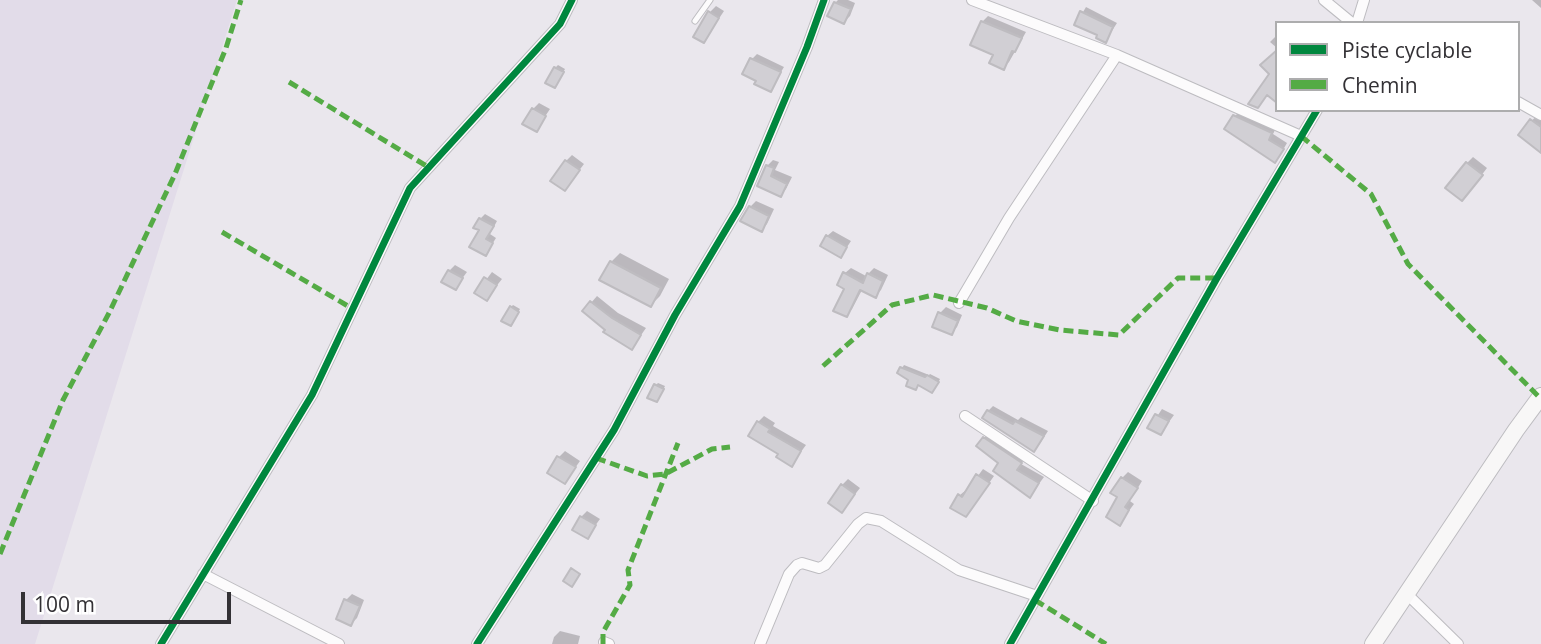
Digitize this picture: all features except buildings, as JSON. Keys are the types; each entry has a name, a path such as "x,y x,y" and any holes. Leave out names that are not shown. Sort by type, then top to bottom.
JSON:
{"street":[{"path":"161,644 312,395 410,188 560,24 572,0"},
{"path":"477,644 614,430 675,315 740,206 824,0"},
{"path":"972,0 1117,55 1301,136"},
{"path":"1324,0 1352,21"},
{"path":"1356,21 1364,0"},
{"path":"959,303 1009,218 1117,55"},
{"path":"1520,103 1541,115"},
{"path":"1010,644 1217,278 1316,112"},
{"path":"1373,644 1539,404"},
{"path":"965,416 1093,501"},
{"path":"760,644 789,574 802,563 819,568 825,565 866,518 881,521 959,570 1037,596"},
{"path":"202,575 339,644"},
{"path":"1406,594 1458,644"}],"lane":[{"path":"695,21 710,0"}],"shaded area":[{"path":"0,0 237,0 35,644 0,644"}],"marked path":[{"path":"0,554 63,400 109,313 175,174 226,48 241,0"},
{"path":"289,82 428,167"},
{"path":"1301,136 1371,194 1408,264 1540,398"},
{"path":"222,232 353,309"},
{"path":"823,366 892,305 933,295 987,308 1016,321 1060,330 1119,335 1178,278 1217,278"},
{"path":"603,644 603,632 630,585 628,570 678,443"},
{"path":"596,458 647,476 665,474 712,449 730,447"},
{"path":"1035,600 1106,644"}],"cycle path":[{"path":"161,644 312,395 410,188 560,24 572,0"},
{"path":"477,644 614,430 675,315 740,206 824,0"},
{"path":"1010,644 1217,278 1316,112"}]}
